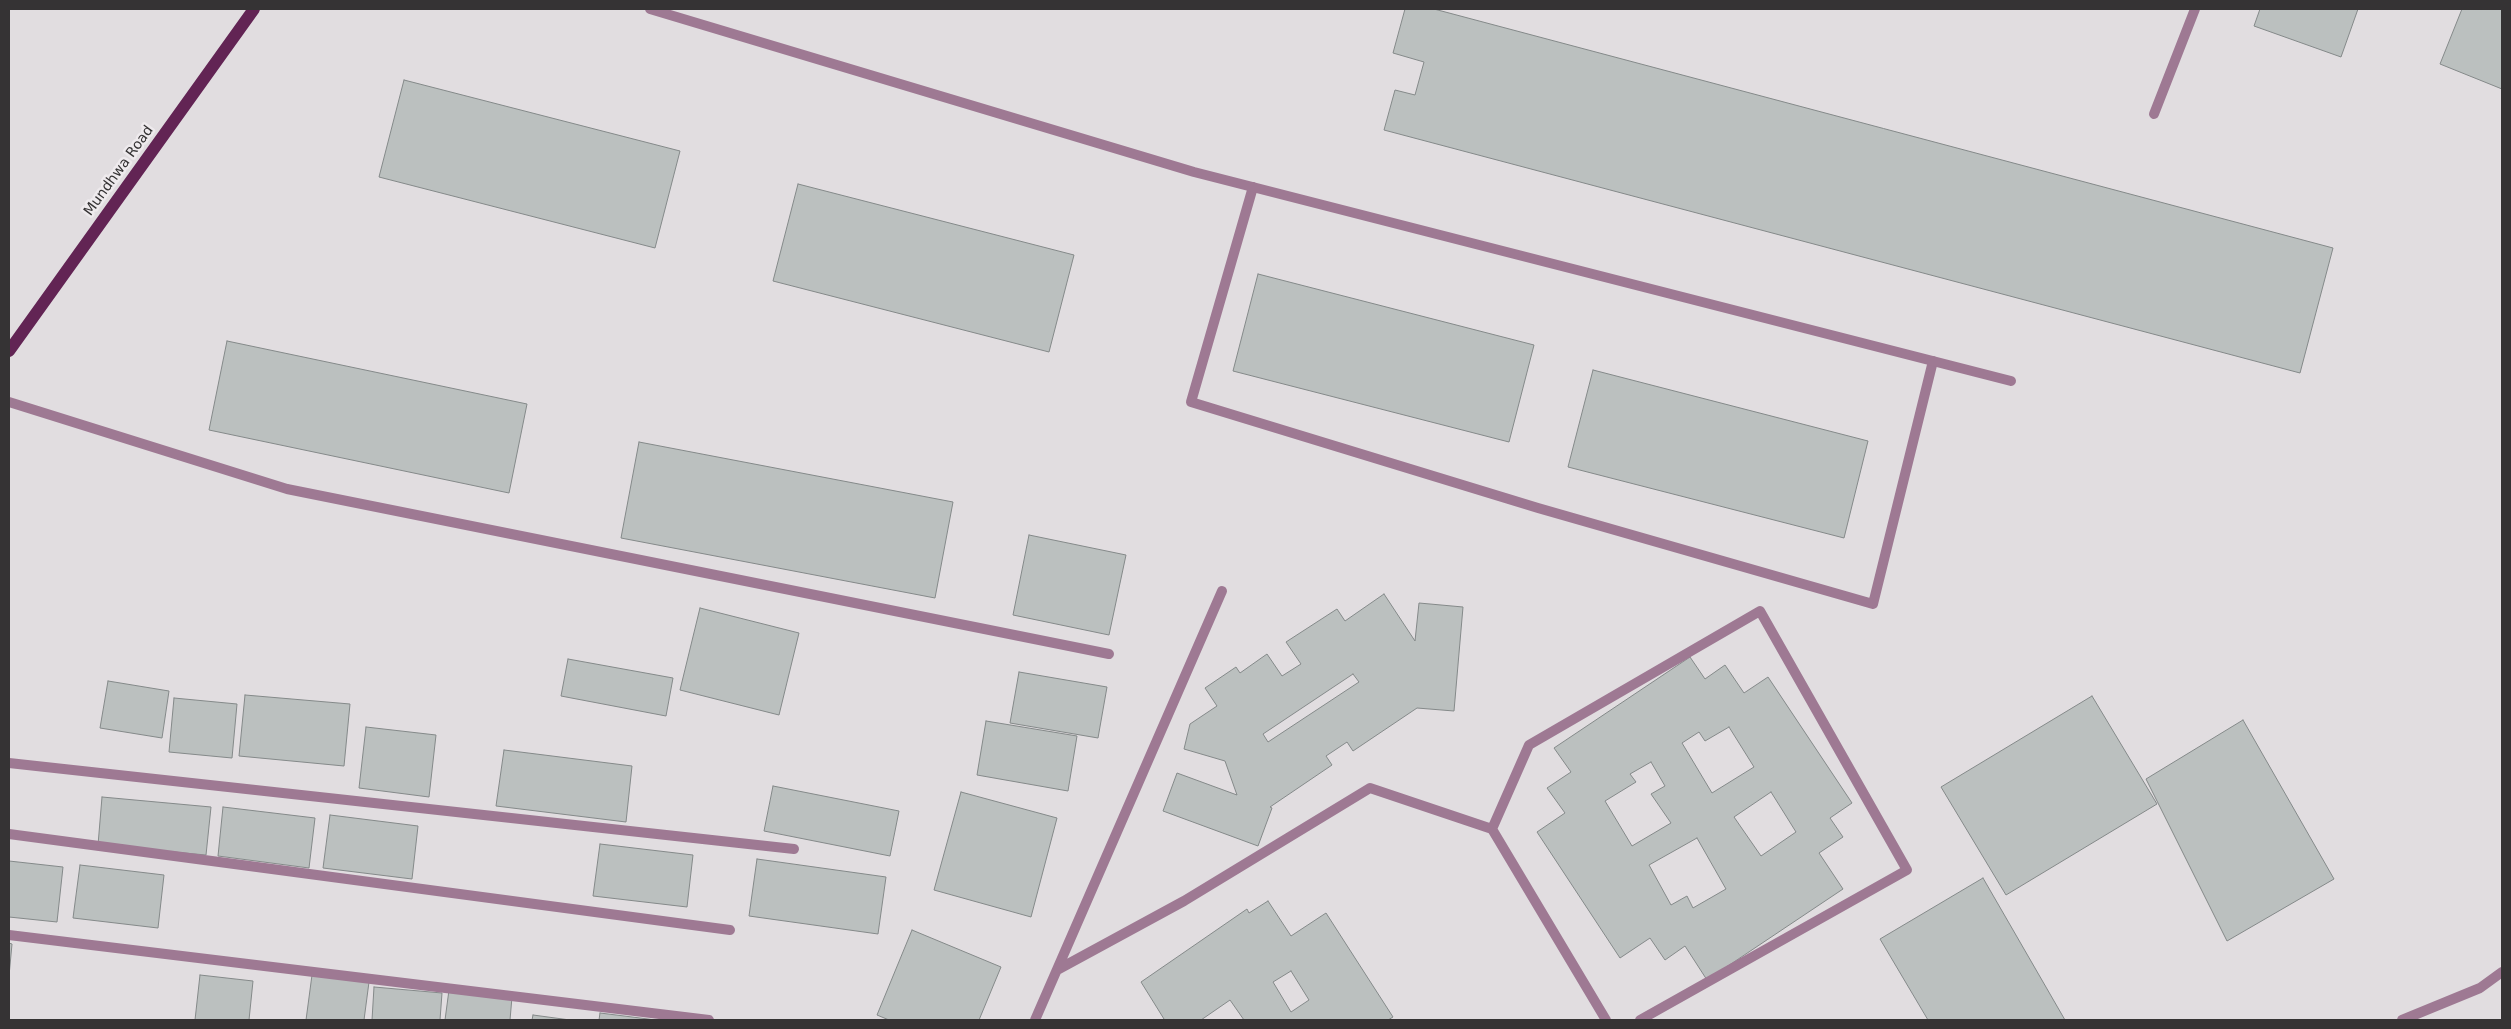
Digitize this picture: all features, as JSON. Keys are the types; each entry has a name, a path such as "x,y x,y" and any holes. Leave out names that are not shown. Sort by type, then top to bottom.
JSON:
{"main road":[{"name":"Mundhwa Road","path":"9,351 254,9"}],"street":[{"path":"650,9 1194,172 2011,381"},
{"path":"2154,114 2195,9"},
{"path":"1253,187 1191,402 1538,508 1873,604 1933,361"},
{"path":"9,402 287,489 1109,654"},
{"path":"1035,1020 1222,592"},
{"path":"1492,829 1529,745 1760,611 1907,870 1640,1020"},
{"path":"9,763 794,849"},
{"path":"1057,970 1184,900 1370,788 1492,829 1606,1020"},
{"path":"9,834 730,930"},
{"path":"9,935 709,1020"},
{"path":"2402,1020 2480,988 2502,972"}],"building":[{"path":"1405,9 1434,9 2333,248 2300,373 1384,130 1395,90 1415,95 1424,62 1393,53"},
{"path":"2260,9 2358,9 2341,57 2254,26"},
{"path":"2462,9 2502,9 2502,89 2440,64"},
{"path":"404,80 680,151 655,248 379,177"},
{"path":"798,184 1074,255 1049,352 773,281"},
{"path":"1258,274 1534,345 1509,442 1233,371"},
{"path":"227,341 527,404 509,493 209,430"},
{"path":"1593,370 1868,441 1844,538 1568,467"},
{"path":"639,442 953,502 935,598 621,538"},
{"path":"1029,535 1126,555 1109,635 1013,615"},
{"path":"1384,594 1415,641 1419,603 1463,607 1454,711 1417,708 1353,751 1347,742 1326,756 1332,765 1270,807 1272,808 1258,846 1163,811 1177,773 1237,795 1225,761 1184,749 1190,724 1217,706 1205,688 1236,667 1240,673 1267,654 1282,676 1301,664 1286,642 1337,609 1345,621","holes":["1353,674 1359,682 1268,742 1263,734"]},
{"path":"700,608 799,633 779,715 680,690"},
{"path":"1690,657 1705,679 1725,665 1744,693 1768,677 1852,803 1830,818 1843,837 1819,853 1843,889 1707,980 1685,946 1665,960 1650,938 1620,958 1537,832 1565,813 1547,788 1571,772 1554,748","holes":["1729,727 1754,767 1712,793 1682,743 1699,732 1705,741","1651,762 1665,786 1651,794 1671,823 1632,846 1605,801 1636,782 1630,774","1771,792 1796,832 1761,856 1734,817","1697,838 1726,889 1693,908 1687,896 1671,905 1649,865"]},
{"path":"568,659 673,678 666,716 561,696"},
{"path":"1019,672 1107,687 1098,738 1010,723"},
{"path":"108,681 169,691 162,738 100,728"},
{"path":"245,695 350,704 344,766 239,756"},
{"path":"2092,696 2157,804 2006,895 1941,787"},
{"path":"174,698 237,704 232,758 169,752"},
{"path":"2243,720 2334,879 2227,941 2146,779"},
{"path":"986,721 1077,736 1068,791 977,775"},
{"path":"366,727 436,735 429,797 359,788"},
{"path":"504,750 632,766 626,822 496,806"},
{"path":"773,786 899,811 890,856 764,831"},
{"path":"961,792 1057,818 1031,917 934,890"},
{"path":"102,797 211,807 206,855 98,845"},
{"path":"223,807 315,818 309,868 218,856"},
{"path":"330,815 418,826 412,879 323,868"},
{"path":"600,844 693,855 687,907 593,896"},
{"path":"757,859 886,877 878,934 749,916"},
{"path":"9,861 63,867 57,922 9,917"},
{"path":"80,865 164,875 158,928 73,918"},
{"path":"1983,878 2065,1020 1928,1020 1880,939"},
{"path":"1268,901 1291,936 1326,913 1393,1017 1388,1020 1244,1020 1230,1000 1201,1020 1162,1020 1164,1019 1141,982 1247,909 1249,913","holes":["1291,971 1309,1000 1291,1012 1273,982"]},
{"path":"912,930 1001,967 979,1020 889,1020 877,1015"},
{"path":"9,943 12,944 9,976"},
{"path":"200,975 253,981 249,1020 195,1020"},
{"path":"312,975 369,982 364,1020 306,1020"},
{"path":"374,987 442,993 440,1020 372,1020"},
{"path":"449,990 512,997 510,1020 445,1020"},
{"path":"600,1013 656,1020 599,1020"},
{"path":"533,1015 570,1020 532,1020"}]}
